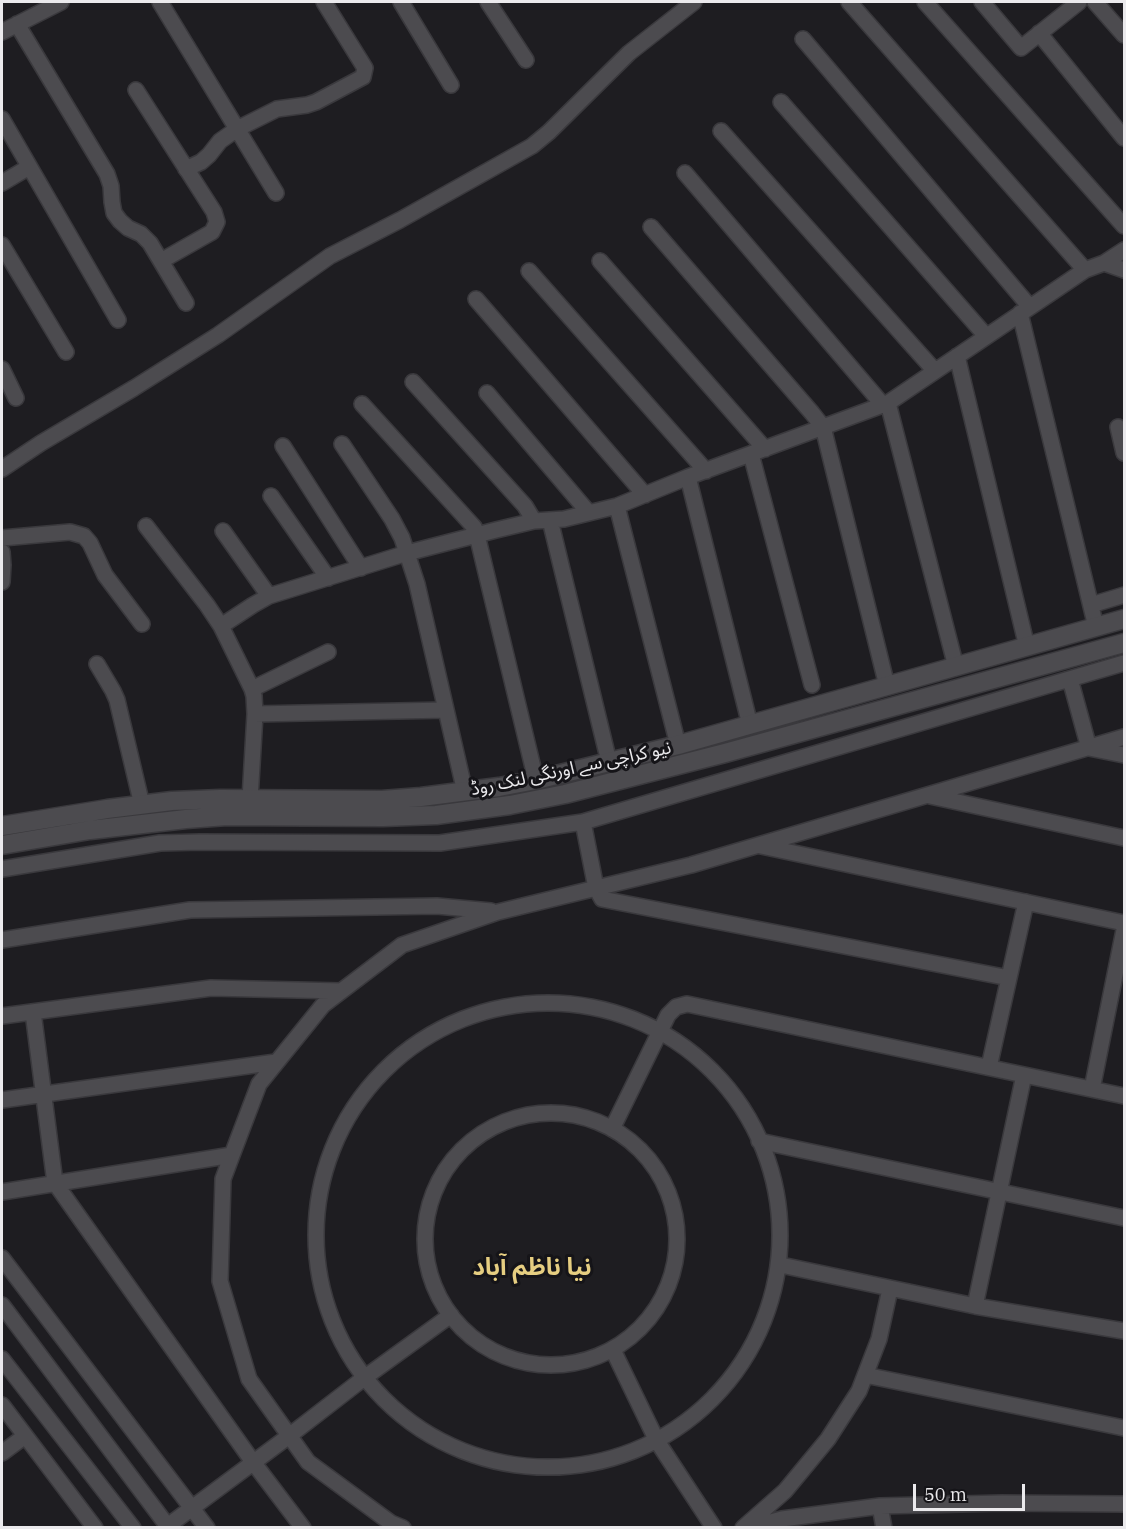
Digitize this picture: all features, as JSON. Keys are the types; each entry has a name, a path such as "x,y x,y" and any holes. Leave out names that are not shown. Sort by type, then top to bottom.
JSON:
{"street":[{"path":"2,32 61,2"},
{"path":"160,2 276,193"},
{"path":"186,169 201,162 220,141 237,129 277,109 316,102 363,77 365,68 324,2"},
{"path":"401,2 451,85"},
{"path":"488,2 526,60"},
{"path":"2,469 218,335 330,256 532,146 629,53 694,2"},
{"path":"849,2 1084,270"},
{"path":"925,2 1125,226"},
{"path":"982,2 1021,48 1079,2"},
{"path":"1095,2 1125,35"},
{"path":"17,24 107,174 111,186 114,213 128,228 146,238 186,303"},
{"path":"1039,33 1125,138"},
{"path":"803,39 1025,310 1096,627"},
{"path":"136,90 214,212 217,222 212,232 161,261"},
{"path":"781,102 986,336"},
{"path":"2,119 118,320"},
{"path":"721,130 935,371"},
{"path":"2,183 29,167"},
{"path":"685,173 886,404 956,667"},
{"path":"651,227 813,412 823,427 887,686"},
{"path":"2,245 66,352"},
{"path":"221,626 269,596 407,553 534,521 564,519 617,506 688,477 886,404 1084,270 1104,263 1125,250"},
{"path":"600,261 765,449"},
{"path":"1104,263 1125,270"},
{"path":"529,271 706,471"},
{"path":"476,299 645,495"},
{"path":"957,356 1027,647"},
{"path":"2,369 16,398"},
{"path":"413,382 525,506 534,521"},
{"path":"487,393 589,513"},
{"path":"362,404 474,527 536,780"},
{"path":"1118,427 1125,453"},
{"path":"342,444 402,538 417,584 465,792"},
{"path":"283,446 361,568"},
{"path":"751,454 812,685"},
{"path":"688,477 750,725"},
{"path":"271,496 328,578"},
{"path":"617,506 678,745"},
{"path":"550,520 609,762"},
{"path":"146,526 221,626 252,689 255,714 250,799"},
{"path":"223,531 269,596"},
{"path":"2,538 70,532 84,536 90,543 105,575 142,624"},
{"path":"2,552 2,582"},
{"path":"1091,604 1125,595"},
{"name":"نیو کراچی سے اورنگی لنک روڈ","path":"2,826 172,801 382,800 465,792 536,780 678,745 1125,619"},
{"name":"نیو کراچی سے اورنگی لنک روڈ","path":"2,845 90,830 186,819 227,816 436,815 510,805 565,794 725,753 1125,643"},
{"path":"252,689 328,652"},
{"path":"2,869 160,843 440,843 583,822 1125,663"},
{"path":"97,664 117,700 142,805"},
{"path":"1070,679 1089,748"},
{"path":"867,692 873,712"},
{"path":"255,714 446,710"},
{"path":"403,1527 391,1523 308,1462 249,1379 220,1281 223,1179 259,1084 323,1005 402,945 498,912 691,865 1125,737"},
{"path":"1089,748 1125,755"},
{"path":"560,774 565,794"},
{"path":"927,796 1125,838"},
{"path":"583,822 596,888 602,899 1009,978"},
{"path":"758,845 1125,923"},
{"path":"989,1067 1026,902"},
{"path":"2,940 190,910 437,906 498,912"},
{"path":"1092,1089 1117,1001 1125,930"},
{"path":"2,1016 211,988 341,991"},
{"path":"550,1001 628,1015 697,1054 748,1114 759,1141 777,1187 781,1265 757,1340 710,1403 645,1447 572,1467 496,1462 426,1434 369,1385 330,1320 314,1246 322,1172 354,1103 406,1049 472,1014 550,1001"},
{"path":"612,1129 668,1015 676,1007 687,1004 1125,1096"},
{"path":"33,1012 55,1183 253,1462 303,1527"},
{"path":"2,1100 276,1062"},
{"path":"975,1306 1024,1075"},
{"path":"552,1111 594,1119 612,1129 631,1139 659,1170 676,1208 679,1250 668,1290 646,1325 613,1350 574,1364 532,1364 492,1351 458,1326 435,1291 424,1250 427,1208 444,1169 473,1138 510,1118 552,1111"},
{"path":"759,1141 1125,1218"},
{"path":"2,1191 232,1155"},
{"path":"2,1258 207,1527"},
{"path":"781,1265 975,1306 1125,1331"},
{"path":"743,1527 785,1491 828,1438 859,1391 879,1339 890,1288"},
{"path":"2,1305 167,1527 451,1315"},
{"path":"613,1350 657,1441 714,1527"},
{"path":"2,1359 133,1527"},
{"path":"865,1375 1125,1428"},
{"path":"2,1405 95,1527"},
{"path":"2,1453 25,1436"},
{"path":"749,1527 782,1519 880,1506 1002,1503 1125,1504"},
{"path":"880,1506 884,1527"}],"district":[{"name":"نیا ناظم آباد","path":"532,1268"}]}
